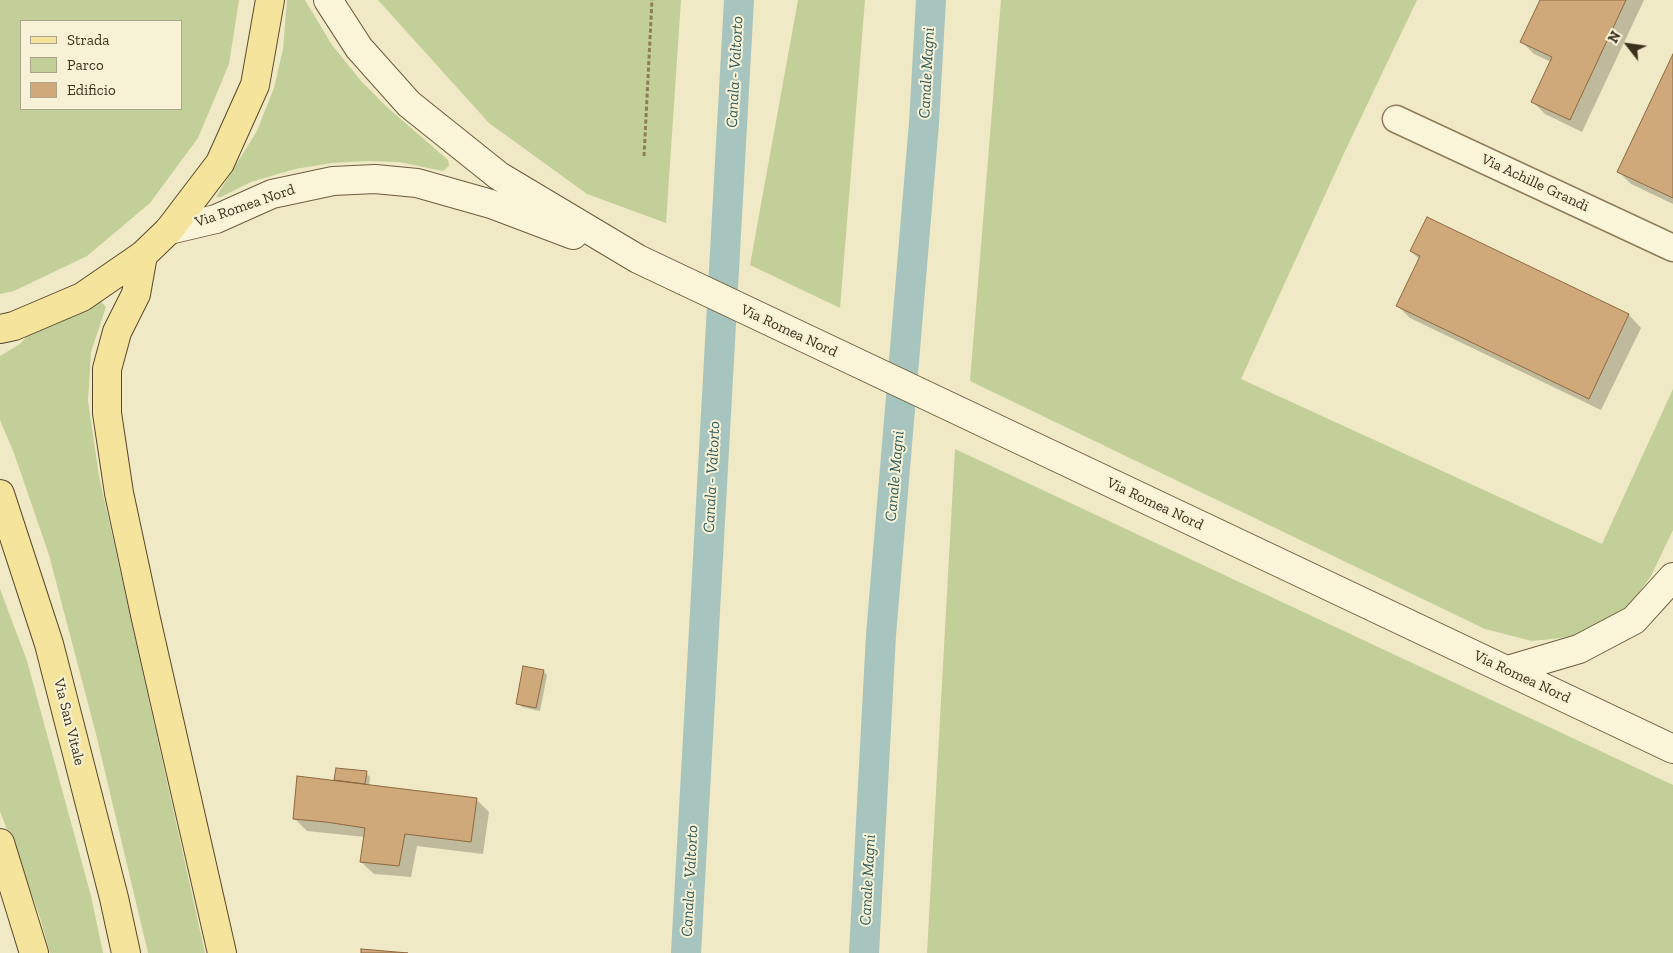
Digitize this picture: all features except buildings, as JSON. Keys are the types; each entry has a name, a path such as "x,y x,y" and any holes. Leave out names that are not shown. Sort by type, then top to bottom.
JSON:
{"main road":[{"path":"0,329 14,326 82,297 143,255 169,230 220,163 255,85 270,0"},
{"name":"Via Romea Nord","path":"328,0 359,48 409,104 499,176 638,259"},
{"name":"Via Romea Nord","path":"169,230 216,219 272,194 333,181 375,179 418,183 491,204 638,259 1673,749"},
{"path":"143,255 136,294 117,332 107,369 106,413 119,493 222,953"},
{"name":"Via San Vitale","path":"2,499 49,644 114,898 126,953"},
{"path":"1508,670 1579,649 1634,620 1673,577"},
{"path":"0,843 34,953"}],"street":[{"name":"Via Achille Grandi","path":"1396,119 1673,248"}],"path":[{"path":"644,156 652,0"}],"green space":[{"path":"0,0 239,0 229,64 198,138 150,203 87,256 14,291 0,294"},
{"path":"287,0 305,0 332,45 361,81 387,107 448,160 449,166 443,171 399,162 332,163 295,169 251,182 221,197 216,197 257,131 274,88 283,49"},
{"path":"378,0 681,0 666,223 587,194 489,123"},
{"path":"798,0 865,0 840,308 750,265"},
{"path":"1001,0 1417,0 1346,149 1241,379 1602,544 1673,389 1673,530 1651,576 1629,606 1604,623 1582,633 1561,638 1532,641 1485,629 970,381"},
{"path":"100,301 106,307 91,352 88,401 99,476 205,953 148,953 96,734 49,555 14,453 0,420 0,356 20,344 28,335 55,325"},
{"path":"955,449 1673,785 1673,953 927,953"},
{"path":"0,589 27,661 91,896 103,953 50,953 39,914 0,811"}],"waterway":[{"name":"Canala - Valtorto","path":"686,953 739,0"},
{"name":"Canale Magni","path":"864,953 881,635 924,123 931,0"}]}
